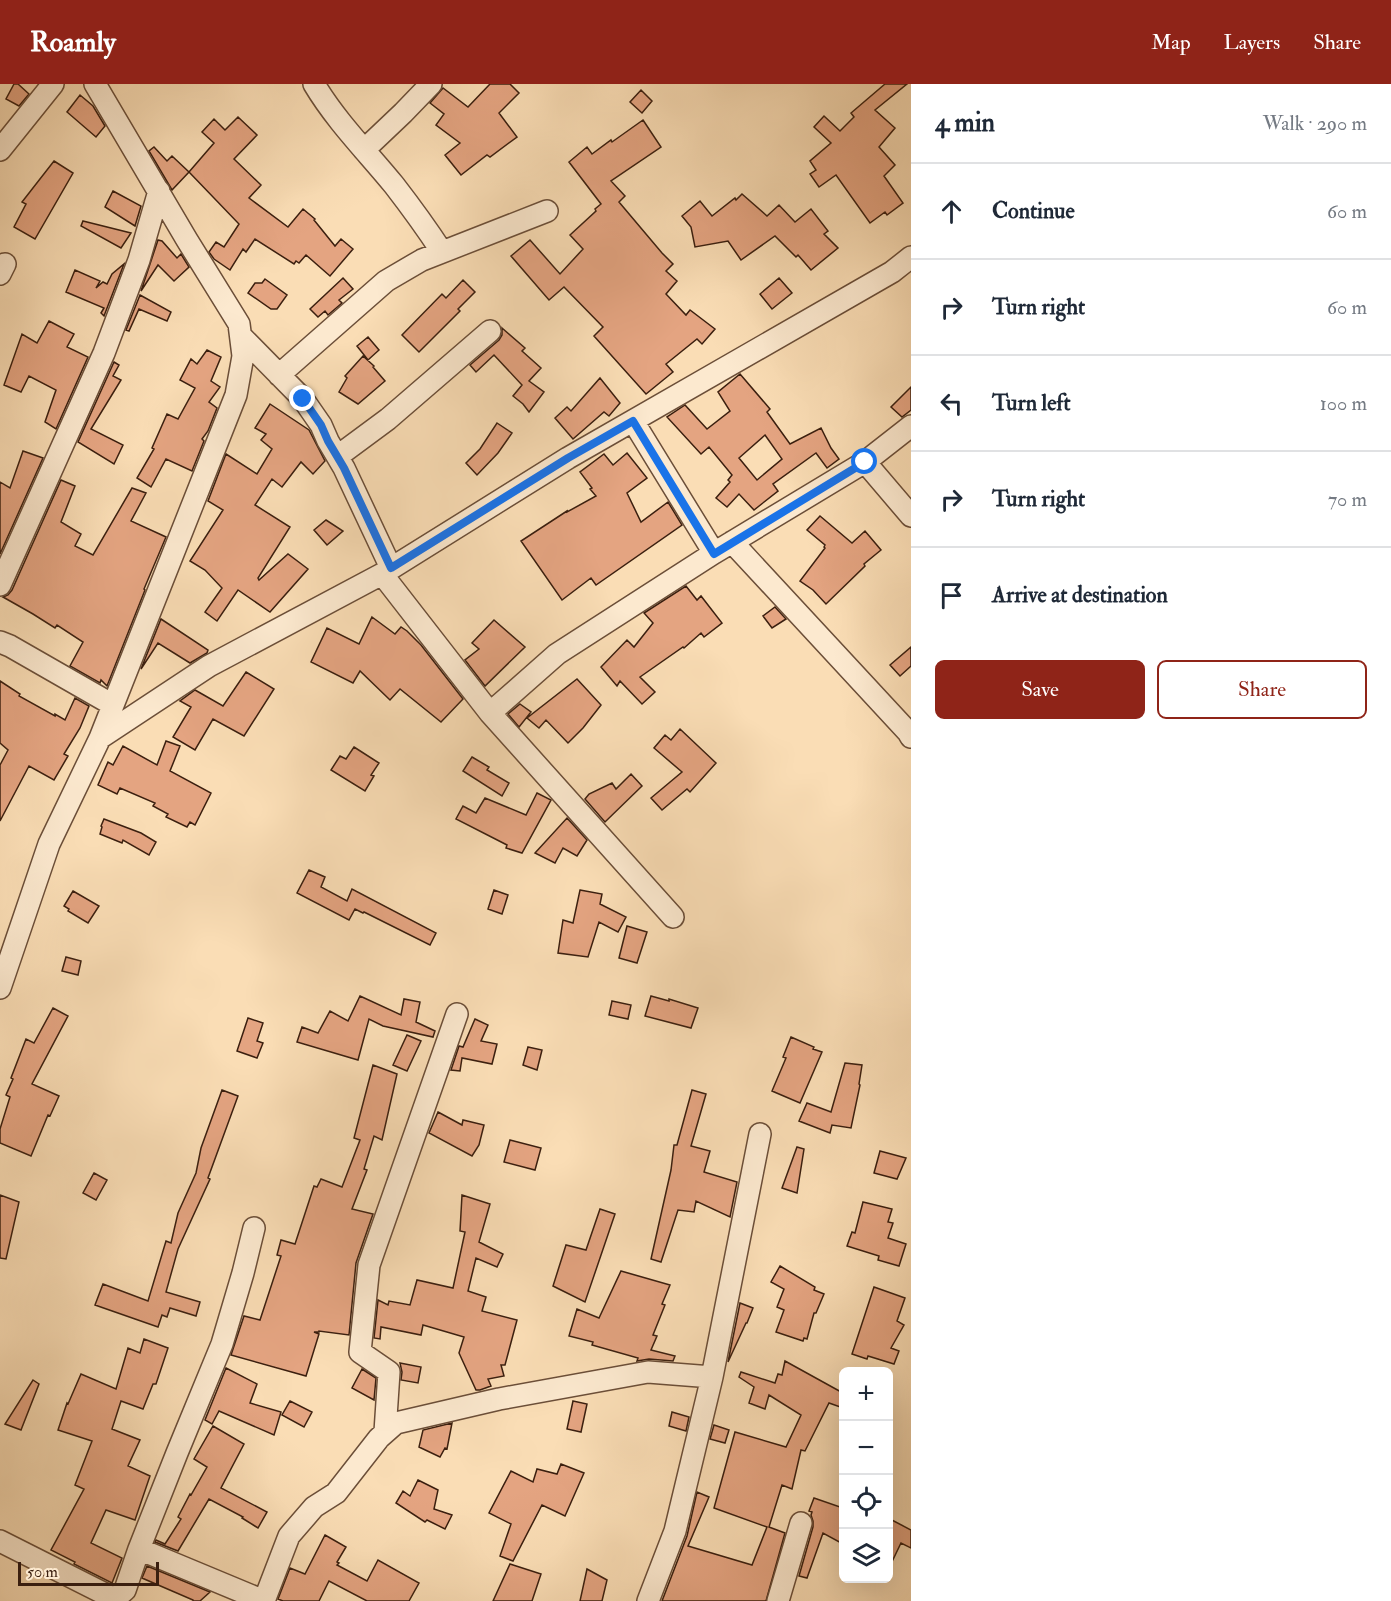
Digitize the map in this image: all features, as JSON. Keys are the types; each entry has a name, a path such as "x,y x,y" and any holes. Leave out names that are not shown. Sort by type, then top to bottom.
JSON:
{"street":[{"path":"0,150 53,84"},
{"path":"0,988 49,844 100,738 236,396 243,356 239,324 94,84"},
{"path":"314,84 321,96 422,221 442,252"},
{"path":"364,150 431,84"},
{"path":"0,585 104,354 139,260 159,191"},
{"path":"279,375 386,281 422,260 547,211"},
{"path":"100,738 209,666 387,571 568,458 892,272 911,257"},
{"path":"338,456 388,419 490,331"},
{"path":"241,336 303,399 321,425 338,456 387,571 490,713 673,917"},
{"path":"633,421 714,554"},
{"path":"490,713 557,654 732,542 865,462 911,426"},
{"path":"865,462 911,516"},
{"path":"732,542 911,737"},
{"path":"0,642 113,705"},
{"path":"386,1432 389,1372 360,1352 369,1265 457,1014"},
{"path":"648,1601 675,1531 712,1377 760,1134"},
{"path":"0,1541 113,1598 125,1590 139,1549 222,1344 254,1228"},
{"path":"139,1549 264,1601 289,1536 314,1507 336,1493 364,1455 396,1424 499,1399 648,1372 712,1377"},
{"path":"778,1601 801,1523"}],"building":[{"path":"14,84 18,84 29,94 19,106 6,99"},
{"path":"490,84 510,84 519,93 499,113 517,137 490,157 487,155 461,175 445,155 460,143 436,125 444,114 430,103 443,88 468,107"},
{"path":"885,84 907,84 875,110 895,128 879,147 895,165 884,176 903,203 887,215 885,212 870,223 836,175 819,187 810,174 816,170 810,161 831,143 814,127 824,116 840,131 854,117 851,113"},
{"path":"641,90 652,101 642,113 630,102"},
{"path":"80,95 93,106 105,126 96,137 67,112"},
{"path":"238,117 257,135 234,159 261,185 249,198 288,227 303,209 315,219 335,246 341,239 353,249 330,276 306,255 299,263 296,261 294,264 255,239 246,252 243,249 230,270 214,259 209,252 216,242 224,247 239,224 189,172 214,143 202,132 214,119 225,130"},
{"path":"643,120 661,147 611,181 625,196 619,202 673,264 666,271 677,281 666,294 686,315 690,310 715,329 702,344 697,339 666,364 673,372 646,394 594,336 603,327 564,287 549,300 511,256 530,240 560,274 583,249 570,235 601,204 569,162 587,147 592,154"},
{"path":"154,147 167,161 172,156 189,172 172,190 149,151"},
{"path":"54,161 73,173 35,239 14,227 26,204 22,202"},
{"path":"113,191 141,206 135,226 105,207"},
{"path":"742,194 767,216 779,205 795,222 811,209 828,231 824,234 838,248 811,270 798,255 796,257 775,236 741,260 728,241 695,247 691,227 682,216 700,201 712,216"},
{"path":"83,221 131,233 121,248 81,226"},
{"path":"158,240 162,241 177,258 181,254 189,267 174,281 158,265 141,291"},
{"path":"124,264 104,316 101,313 104,308 66,292 75,270 100,281 96,288 103,282 107,284 112,274"},
{"path":"343,278 353,289 339,300 342,303 328,315 325,311 318,317 310,309"},
{"path":"779,278 792,293 772,309 760,294"},
{"path":"265,279 287,295 277,309 271,309 248,293 255,283 262,283"},
{"path":"463,280 475,292 458,309 460,311 419,352 402,335 442,294 446,298"},
{"path":"140,295 171,312 167,321 139,309 129,331 126,330"},
{"path":"49,321 74,334 67,347 88,357 56,429 45,422 56,390 29,376 21,392 4,385 22,334 37,343"},
{"path":"502,328 525,348 522,351 541,368 529,381 544,392 529,412 513,396 522,385 494,355 476,372 470,365 499,340"},
{"path":"368,337 379,350 368,360 357,346"},
{"path":"207,350 221,357 211,381 220,387 209,402 217,408 208,431 202,439 204,441 192,471 166,459 151,487 137,478 154,449 152,448 167,414 178,419 195,388 180,380 191,359 197,364"},
{"path":"363,356 385,381 358,404 339,392 347,378 345,376"},
{"path":"114,362 119,365 113,376 121,380 91,429 123,445 114,464 78,442"},
{"path":"740,374 770,409 767,412 790,444 821,428 839,459 827,468 816,453 773,484 778,491 754,510 739,494 727,507 716,498 730,482 728,480 732,475 709,447 701,454 667,417 685,405 707,429 730,411 718,392","holes":["765,435 782,459 757,480 739,458"]},
{"path":"600,378 620,403 609,416 604,412 573,439 555,418 567,407 571,411"},
{"path":"911,387 911,410 902,417 891,407"},
{"path":"270,404 309,430 325,461 313,474 301,462 282,487 272,479 255,505 290,527 258,578 259,580 288,554 308,569 270,612 238,590 217,621 205,612 222,588 205,570 190,561 223,510 208,501 226,454 257,474 272,449 261,440 266,434 255,428"},
{"path":"497,423 512,433 498,453 477,475 466,463 480,449"},
{"path":"23,451 43,458 0,554 0,482 10,488"},
{"path":"627,453 647,478 627,493 641,522 668,502 682,525 596,585 591,578 562,600 521,541 567,511 596,496 580,472 604,454 613,465"},
{"path":"61,480 75,486 61,522 81,534 75,546 93,555 132,488 146,493 131,521 166,537 107,686 101,680 100,683 70,666 83,642 57,625 55,628 3,597 12,590"},
{"path":"820,516 852,543 865,531 881,550 864,564 865,566 826,604 813,590 800,581 825,548 825,545 807,530"},
{"path":"326,520 343,531 327,545 314,530"},
{"path":"686,586 697,600 701,596 722,623 704,637 701,633 684,648 640,677 655,692 642,704 620,681 617,686 601,667 627,640 634,647 653,623 644,613"},
{"path":"775,607 786,619 772,628 763,616"},
{"path":"372,617 395,634 401,627 407,631 421,645 463,699 441,722 400,689 390,700 360,671 353,683 311,662 327,628 359,644"},
{"path":"161,619 208,650 207,653 190,663 158,643 141,669"},
{"path":"494,620 525,647 485,686 465,660 479,649 472,643"},
{"path":"911,647 911,666 900,676 890,665"},
{"path":"246,672 274,689 244,736 213,719 195,750 173,737 191,707 180,701 195,690 223,706"},
{"path":"577,679 601,705 568,743 546,720 539,728 527,718"},
{"path":"0,681 20,694 19,696 65,720 75,698 89,706 80,728 64,754 68,756 54,780 29,766 0,821 0,765 8,750 0,743"},
{"path":"520,704 531,712 519,727 508,714"},
{"path":"680,729 716,763 690,792 687,789 662,810 651,798 682,772 654,748 665,735 671,740"},
{"path":"166,741 180,746 170,771 211,793 195,825 190,822 187,827 166,817 168,814 153,806 155,803 120,788 117,794 98,785 108,762 113,765 123,746 157,765"},
{"path":"354,747 379,763 365,791 331,770 340,756 346,759"},
{"path":"472,757 489,767 487,770 509,783 502,796 463,771"},
{"path":"631,774 642,786 605,822 585,799 589,794 612,783 616,789"},
{"path":"537,793 551,800 522,853 506,848 507,845 456,819 463,806 476,813 485,798 526,815"},
{"path":"567,818 587,840 577,856 563,848 555,863 535,853"},
{"path":"104,819 141,833 156,842 149,855 123,840 122,843 100,834"},
{"path":"309,870 325,877 321,887 347,901 352,889 436,933 430,945 364,912 355,909 349,920 297,893"},
{"path":"494,890 508,895 502,914 488,909"},
{"path":"580,890 602,894 600,904 626,917 618,932 599,922 588,957 558,953 563,920 573,923"},
{"path":"73,891 99,906 88,923 64,906"},
{"path":"627,926 647,932 637,963 619,958"},
{"path":"66,957 81,961 78,975 62,971"},
{"path":"360,996 401,1015 404,999 420,1002 416,1022 435,1031 433,1037 383,1026 369,1019 358,1060 297,1042 302,1027 318,1033 330,1011 348,1021"},
{"path":"651,996 698,1008 691,1028 645,1016"},
{"path":"612,1001 631,1005 628,1019 609,1015"},
{"path":"53,1008 68,1016 32,1084 59,1096 50,1116 48,1115 31,1156 0,1143 0,1129 10,1097 6,1095 26,1039 34,1043"},
{"path":"248,1018 263,1023 257,1041 263,1043 257,1058 237,1051"},
{"path":"475,1019 488,1025 481,1041 497,1044 492,1064 462,1058 460,1071 451,1070 459,1046 463,1047"},
{"path":"407,1035 421,1041 407,1071 393,1065"},
{"path":"791,1037 822,1052 800,1103 772,1091 786,1058 783,1057"},
{"path":"528,1047 542,1050 537,1070 523,1065"},
{"path":"845,1063 862,1065 851,1128 832,1125 830,1133 799,1121 807,1103 831,1112"},
{"path":"373,1065 397,1074 382,1140 374,1136 364,1169 367,1170 352,1209 373,1214 356,1263 349,1335 314,1332 319,1334 306,1376 231,1355 244,1316 260,1320 281,1256 277,1255 281,1240 295,1244 314,1186 317,1187 321,1179 342,1187 360,1140 354,1138"},
{"path":"222,1090 238,1096 208,1178 210,1179 178,1249 166,1292 200,1302 196,1316 170,1308 167,1317 162,1315 158,1327 95,1305 103,1284 148,1301 166,1241 171,1243 178,1213 196,1173 201,1148"},
{"path":"692,1090 706,1094 691,1146 710,1151 704,1172 737,1182 730,1217 696,1201 694,1212 678,1210 661,1262 651,1259 671,1170 674,1145 677,1145"},
{"path":"438,1112 462,1125 463,1120 484,1125 479,1145 472,1156 429,1133"},
{"path":"510,1140 541,1148 535,1170 504,1162"},
{"path":"797,1147 804,1149 797,1193 782,1188"},
{"path":"880,1151 906,1158 897,1179 874,1173"},
{"path":"94,1173 107,1180 96,1200 83,1193"},
{"path":"0,1195 19,1202 6,1259 0,1258"},
{"path":"462,1195 490,1204 479,1242 503,1254 497,1267 476,1258 468,1291 486,1297 482,1311 517,1320 505,1365 501,1365 504,1376 488,1379 491,1386 480,1390 476,1390 459,1353 464,1337 423,1325 421,1335 381,1327 380,1339 374,1338 378,1300 388,1305 389,1301 410,1305 417,1280 453,1288 465,1232 460,1231"},
{"path":"863,1202 892,1209 888,1222 893,1223 888,1238 906,1244 899,1266 878,1260 879,1256 847,1246 852,1232 855,1233"},
{"path":"600,1209 615,1214 585,1302 553,1286 566,1245 586,1250"},
{"path":"780,1266 815,1287 814,1290 824,1294 814,1313 807,1339 804,1338 803,1341 776,1332 784,1310 777,1307 784,1289 771,1282"},
{"path":"621,1271 670,1285 662,1304 665,1305 653,1335 657,1336 651,1350 675,1356 673,1361 649,1359 637,1361 638,1358 569,1336 577,1309 599,1318"},
{"path":"874,1287 905,1298 897,1321 904,1325 891,1348 899,1351 894,1364 852,1354"},
{"path":"740,1303 753,1308 728,1362"},
{"path":"144,1339 168,1348 156,1384 153,1384 143,1409 121,1401 112,1429 140,1440 128,1466 150,1476 135,1520 106,1510 91,1543 122,1558 112,1583 51,1550 84,1489 75,1485 92,1441 58,1430 67,1403 81,1374 116,1389 128,1348 140,1353"},
{"path":"785,1361 839,1391 839,1407 829,1403 805,1451 801,1450 792,1489 782,1485 769,1527 785,1533 766,1601 662,1601 687,1536 697,1492 709,1497 688,1546 752,1565 767,1527 714,1508 735,1432 786,1447 801,1415 769,1395 765,1409 749,1403 754,1387 739,1377 741,1372 775,1383 778,1374 782,1375"},
{"path":"400,1363 421,1367 418,1383 401,1380"},
{"path":"226,1368 257,1384 250,1403 281,1412 274,1435 219,1411 212,1424 205,1420"},
{"path":"362,1369 376,1378 374,1400 352,1388"},
{"path":"33,1380 39,1384 21,1430 5,1424"},
{"path":"290,1401 312,1412 304,1427 282,1415"},
{"path":"573,1401 587,1404 581,1432 567,1429"},
{"path":"672,1412 689,1417 686,1431 669,1426"},
{"path":"452,1423 447,1449 445,1448 440,1457 419,1447 423,1430"},
{"path":"714,1425 729,1430 725,1443 710,1439"},
{"path":"213,1426 244,1444 221,1488 267,1512 258,1528 243,1517 209,1499 178,1551 155,1542 156,1540 165,1544 181,1519 178,1517 207,1467 194,1459"},
{"path":"561,1464 584,1473 565,1516 542,1505 513,1561 500,1556 511,1524 489,1513 511,1471 533,1482 537,1469 557,1474"},
{"path":"418,1480 438,1490 434,1509 452,1515 445,1529 427,1520 425,1522 396,1503 403,1491 410,1496"},
{"path":"814,1498 839,1507 839,1542 823,1533 807,1578 799,1576 813,1527 812,1512 809,1511"},
{"path":"893,1521 911,1530 911,1548 901,1543 893,1560"},
{"path":"325,1535 346,1547 337,1565 367,1581 378,1560 419,1583 409,1601 367,1601 329,1581 319,1601 278,1599 290,1568 305,1574"},
{"path":"510,1564 541,1574 532,1601 493,1601"},
{"path":"147,1566 210,1592 200,1601 193,1601 142,1578"},
{"path":"587,1569 607,1580 602,1601 580,1601"}],"route":[{"path":"303,399 321,425 344,468 391,568 568,458 633,421 714,554 865,462"}]}
